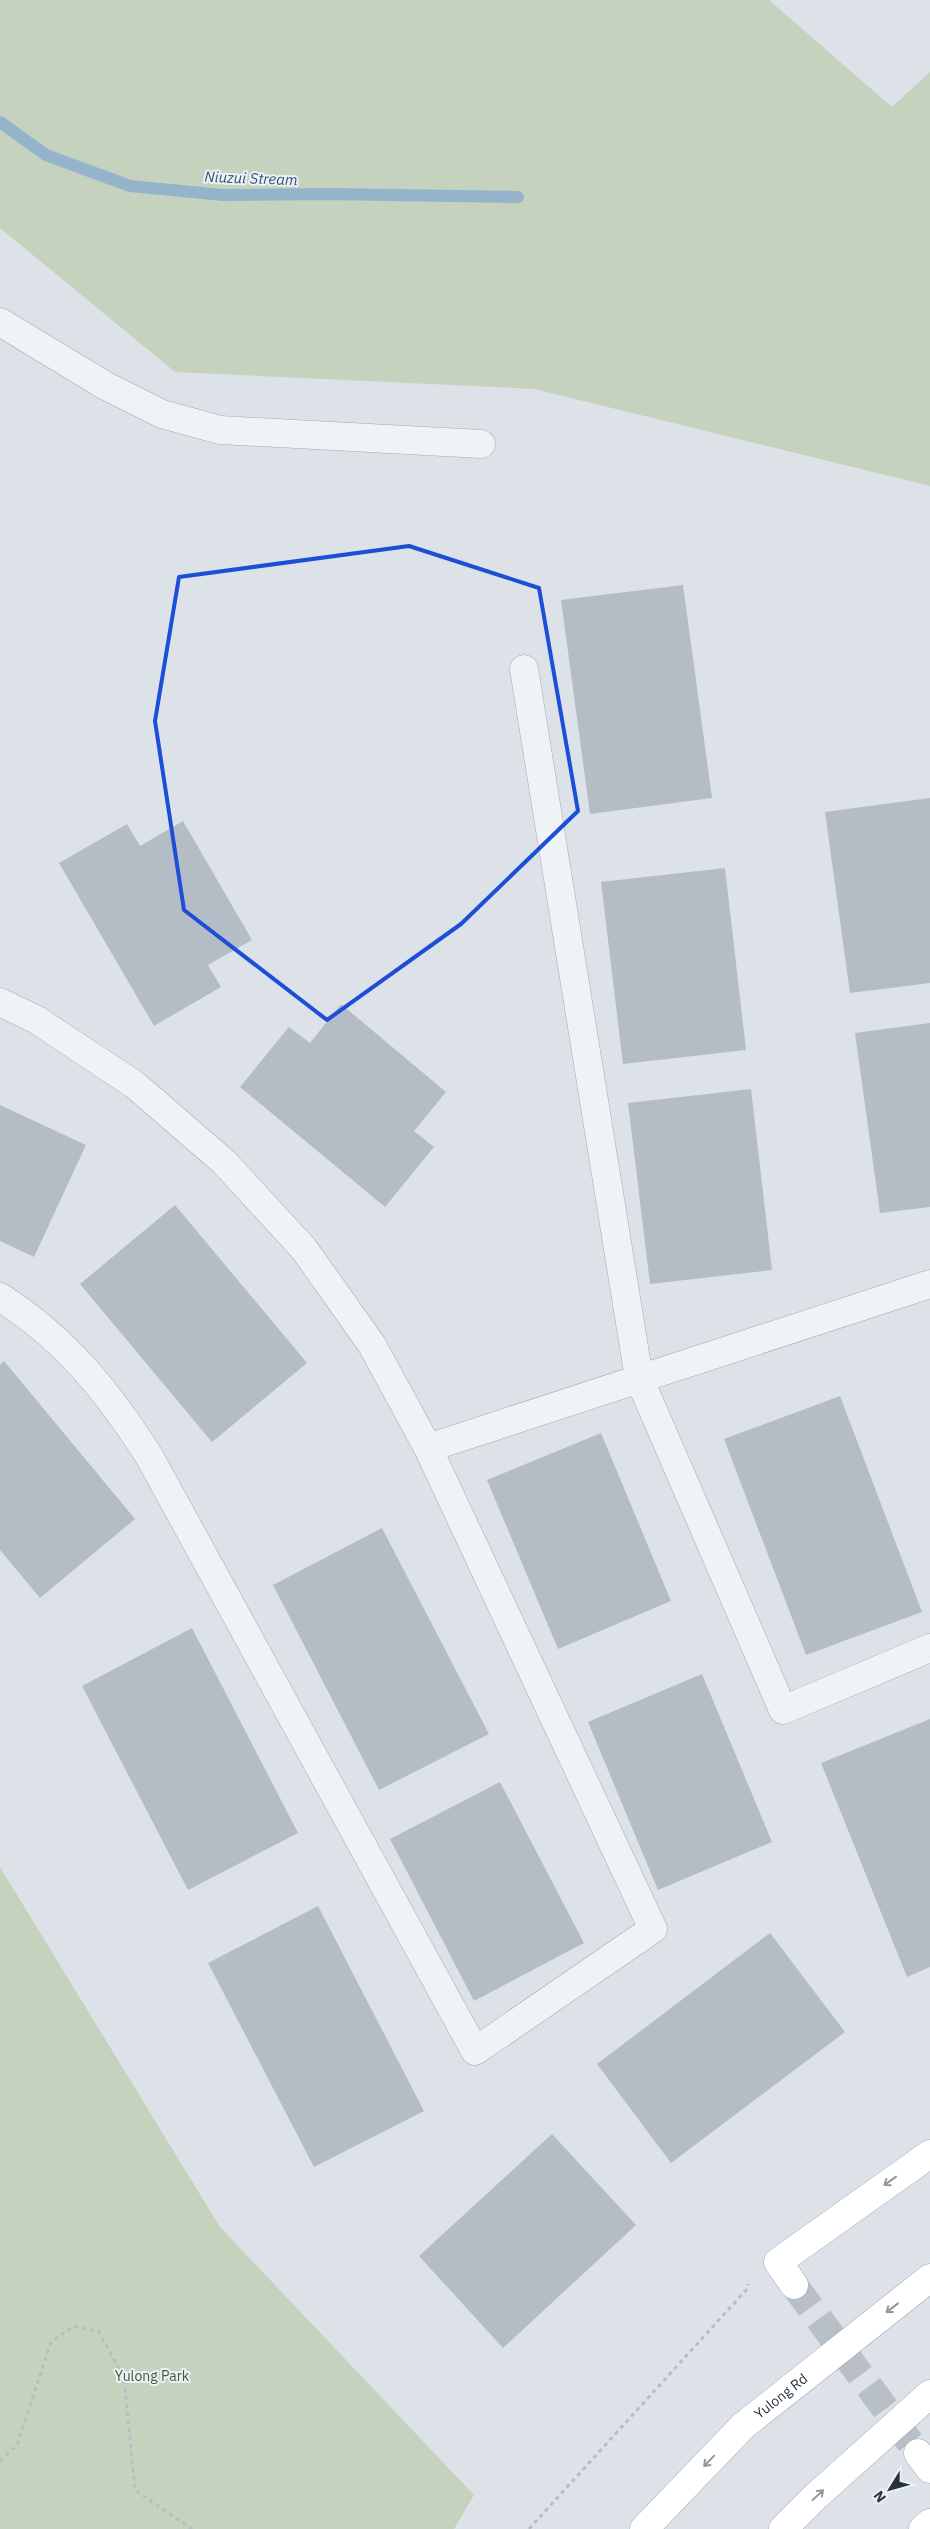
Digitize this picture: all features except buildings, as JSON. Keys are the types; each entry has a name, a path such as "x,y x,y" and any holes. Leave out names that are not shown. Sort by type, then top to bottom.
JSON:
{"main road":[{"path":"794,2285 778,2262 930,2154"},
{"name":"Yulong Rd","path":"644,2529 743,2426 930,2278"},
{"path":"783,2529 816,2496 930,2394"},
{"path":"923,2529 930,2523"}],"street":[{"path":"0,322 106,386 162,414 220,430 481,444"},
{"path":"524,669 639,1378 783,1710 930,1648"},
{"path":"0,1002 37,1020 135,1085 224,1162 304,1249 372,1345 428,1448 653,1929 475,2051 149,1456 122,1414 92,1375 57,1340 19,1309 0,1297"},
{"path":"428,1448 930,1284"}],"path":[{"path":"529,2529 747,2289 749,2282"},
{"path":"0,2461 17,2445 51,2342 74,2326 99,2332 124,2378 135,2490 192,2529"}],"highlighted area":[{"path":"409,546 539,588 578,811 461,924 327,1020 184,910 155,721 179,577"}],"green space":[{"path":"0,0 769,0 892,107 930,72 930,486 534,389 175,372 0,228"},
{"name":"Yulong Park","path":"0,1867 220,2227 474,2495 454,2529 0,2529"}],"waterway":[{"name":"Niuzui Stream","path":"0,122 46,155 130,186 223,195 327,194 518,197"}],"tunnel":[{"path":"794,2285 918,2453"}]}
